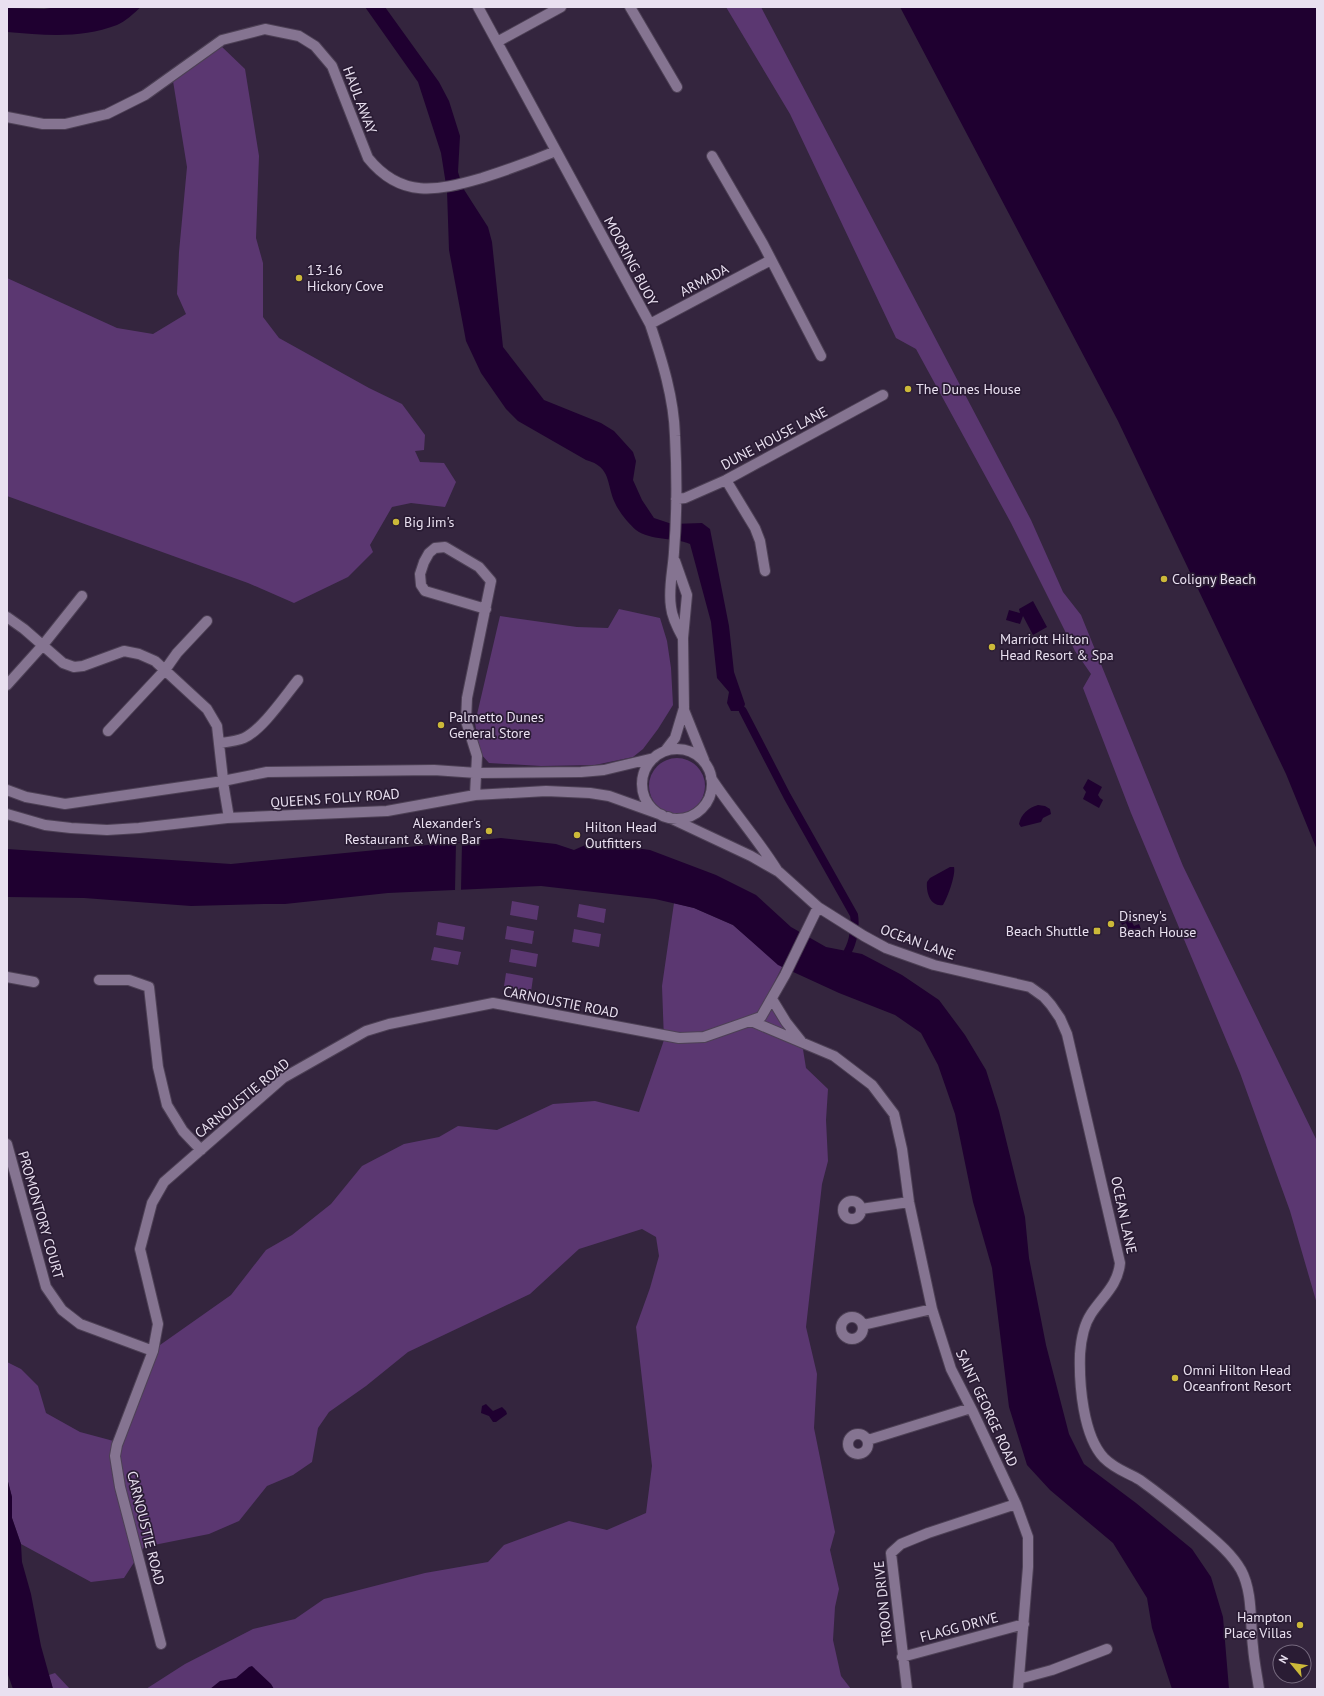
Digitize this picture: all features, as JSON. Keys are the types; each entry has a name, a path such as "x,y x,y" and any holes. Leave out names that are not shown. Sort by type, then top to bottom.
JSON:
{"street":[{"name":"MOORING BUOY","path":"478,7 650,324 669,388 675,434 676,517 670,586 670,607 674,620 683,638"},
{"path":"497,42 561,7"},
{"path":"630,7 677,87"},
{"name":"HAUL AWAY","path":"7,117 43,124 65,124 107,114 146,95 222,40 265,30 299,36 315,46 332,66 368,158 377,170 407,186 428,189 442,188 468,182 517,168 556,151"},
{"path":"712,156 771,260 821,356"},
{"name":"ARMADA","path":"650,324 771,260"},
{"name":"DUNE HOUSE LANE","path":"676,499 685,498 726,480 883,395"},
{"path":"726,480 755,528 760,541 765,571"},
{"path":"475,795 477,756 475,745 466,721 467,698 486,609 491,581 479,567 445,546 435,548 429,553 420,574 421,585 425,590 486,609"},
{"name":"MOORING BUOY","path":"674,553 676,564 687,595 683,638 684,708 707,766"},
{"path":"7,685 43,645 82,596"},
{"path":"7,617 43,645 63,663 74,667 83,666 124,651 138,654 155,661 165,670 207,709 217,726 229,818"},
{"path":"108,730 165,670 207,621"},
{"path":"220,743 237,740 250,734 259,727 298,680"},
{"name":"MOORING BUOY","path":"665,751 675,738 684,708"},
{"path":"678,749 686,750 695,754 707,766 711,778 710,795 706,803 700,809 685,817 665,816 656,812 647,801 642,788 643,775 649,762 665,751 678,749"},
{"name":"QUEENS FOLLY ROAD","path":"7,790 26,797 65,804 267,772 434,770 477,772 593,772 654,758"},
{"name":"OCEAN LANE","path":"711,778 767,854 778,872"},
{"name":"QUEENS FOLLY ROAD","path":"7,814 45,825 107,830 229,818 387,811 475,795 546,791 590,793 619,799 665,816"},
{"name":"OCEAN LANE","path":"665,816 751,856 778,872 818,907 840,922 893,951 934,965 1030,987 1044,997 1060,1018 1068,1034 1120,1262 1115,1283 1091,1314 1086,1323 1082,1336 1080,1355 1082,1388 1090,1431 1099,1451 1117,1469 1138,1479 1158,1493 1232,1557 1243,1574 1249,1600 1253,1647 1259,1689"},
{"name":"CARNOUSTIE ROAD","path":"161,1644 120,1487 115,1456 117,1445 152,1351 158,1324 140,1249 152,1203 164,1182 284,1078 366,1031 389,1024 492,1003 679,1038 704,1037 761,1017 785,975 818,907"},
{"path":"7,978 34,982"},
{"path":"99,980 129,980 149,987 158,1067 167,1105 183,1131 201,1150"},
{"name":"SAINT GEORGE ROAD","path":"772,999 786,1022 803,1043"},
{"name":"SAINT GEORGE ROAD","path":"751,1021 834,1056 872,1085 894,1114 902,1149 909,1202 932,1309 951,1369 1016,1504 1028,1537 1028,1567 1018,1684"},
{"name":"PROMONTORY COURT","path":"7,1144 46,1287 62,1310 80,1324 152,1351"},
{"path":"861,1209 909,1202"},
{"path":"863,1325 932,1309"},
{"path":"868,1440 971,1408"},
{"name":"TROON DRIVE","path":"907,1689 902,1657 891,1553 901,1544 1016,1504"},
{"name":"FLAGG DRIVE","path":"902,1657 1024,1624"},
{"path":"1018,1684 1108,1649"}],"shaded area":[{"path":"57,7 141,7 120,24 90,32 62,35 7,32 7,8 44,9"},
{"path":"365,7 385,7 439,82 449,101 460,136 458,172 463,188 488,227 492,242 503,347 544,400 601,423 614,431 633,452 636,461 633,480 642,500 654,518 672,524 702,523 710,529 729,626 734,672 745,704 743,711 731,711 727,703 729,692 717,678 711,622 690,544 676,540 648,536 636,530 624,518 617,506 612,496 607,477 600,467 518,421 506,409 481,373 466,341 449,250 447,191 441,153 418,82"},
{"path":"726,7 761,7 1031,520 1063,592 1081,615 1183,866 1317,1141 1317,1304 1290,1211 1240,1073 1131,813 1083,688 1091,674 1075,651 1011,523 916,349 896,338 790,114"},
{"path":"900,7 1317,7 1317,850 1286,774 1118,421"},
{"path":"220,45 245,69 259,156 256,238 263,263 263,317 279,338 369,388 402,404 425,435 424,450 415,451 420,462 444,463 456,482 445,507 411,503 392,507 370,545 373,552 348,577 294,603 248,583 7,496 7,278 117,328 153,334 186,314 177,294 179,252 187,167 173,81"},
{"path":"1033,601 1047,627 1033,635 1023,616 1020,624 1006,620 1009,610 1020,613 1019,609"},
{"path":"619,609 660,618 667,641 671,668 673,705 643,749 633,757 595,765 541,766 489,763 480,753 475,723 500,616 577,627 608,628"},
{"path":"671,758 683,758 693,762 701,770 705,780 705,792 701,802 693,810 683,814 671,814 661,810 653,802 649,792 649,780 653,770 661,762"},
{"path":"1088,779 1102,787 1098,795 1103,800 1099,808 1083,799 1086,792 1083,788"},
{"path":"1038,805 1045,806 1050,809 1051,814 1043,818 1041,822 1021,827 1019,824 1023,814"},
{"path":"501,838 556,844 574,850 592,842 650,850 716,875 756,895 791,927 826,947 862,954 902,975 939,1000 965,1035 986,1070 999,1111 1025,1217 1029,1258 1046,1345 1069,1434 1084,1464 1136,1503 1192,1549 1211,1577 1223,1617 1229,1689 1172,1689 1152,1628 1147,1598 1113,1543 1050,1490 1027,1465 1009,1407 992,1268 973,1202 955,1114 938,1065 921,1033 895,1015 839,993 778,965 733,925 694,908 655,899 541,886 388,893 285,904 191,906 84,898 7,897 7,849 231,864"},
{"path":"950,867 954,867 954,875 947,898 943,905 935,904 928,894 927,882 930,878"},
{"path":"512,901 539,906 537,920 510,915"},
{"path":"674,903 694,908 733,925 782,967 771,989 788,1018 800,1031 806,1068 828,1089 826,1120 828,1161 822,1184 806,1327 817,1374 814,1428 835,1532 830,1550 839,1589 835,1607 833,1640 841,1676 851,1689 146,1689 185,1664 253,1629 295,1619 324,1599 425,1573 488,1562 504,1545 569,1521 607,1530 646,1513 652,1466 636,1327 650,1288 659,1256 656,1237 642,1229 579,1249 530,1294 408,1352 366,1386 329,1412 318,1428 312,1462 293,1475 267,1486 239,1521 209,1534 144,1547 124,1578 91,1582 21,1544 12,1518 12,1497 7,1478 7,1362 21,1369 38,1386 46,1413 80,1432 121,1443 160,1345 231,1295 266,1250 292,1235 331,1204 362,1166 404,1144 439,1137 458,1126 497,1130 553,1104 595,1101 639,1112 664,1040 662,986"},
{"path":"579,904 606,909 604,923 577,917"},
{"path":"1136,914 1138,919 1132,922 1134,926 1139,924 1141,929 1126,936 1123,930 1128,928 1126,923 1122,925 1120,920"},
{"path":"438,922 465,927 463,940 436,935"},
{"path":"507,926 534,931 532,944 505,939"},
{"path":"574,929 601,934 599,947 572,942"},
{"path":"434,947 461,952 458,965 431,960"},
{"path":"511,949 538,954 536,967 509,962"},
{"path":"506,973 533,978 531,992 504,986"},
{"path":"486,1404 493,1411 502,1407 507,1414 496,1422 493,1422 489,1416 481,1413 482,1406"},
{"path":"7,1478 12,1497 12,1518 21,1544 22,1562 31,1594 41,1646 53,1689 13,1689 7,1672"},
{"path":"252,1666 271,1684 274,1689 210,1689 220,1681 236,1678"},
{"path":"55,1673 70,1689 53,1689 49,1675"}],"pier":[{"path":"462,842 461,890 455,891 456,843"}],"waterway":[{"path":"743,711 787,796 854,915 854,934 848,951"}],"place":[{"name":"13-16 Hickory Cove","path":"299,278"},
{"name":"The Dunes House","path":"908,389"},
{"name":"Big Jim's","path":"396,522"},
{"name":"Coligny Beach","path":"1164,579"},
{"name":"Marriott Hilton Head Resort & Spa","path":"992,647"},
{"name":"Palmetto Dunes General Store","path":"441,725"},
{"name":"Alexander's Restaurant & Wine Bar","path":"489,831"},
{"name":"Hilton Head Outfitters","path":"577,835"},
{"name":"Disney's Beach House","path":"1111,924"},
{"name":"Beach Shuttle","path":"1097,931"},
{"name":"Omni Hilton Head Oceanfront Resort","path":"1175,1378"},
{"name":"Hampton Place Villas","path":"1300,1625"}]}
